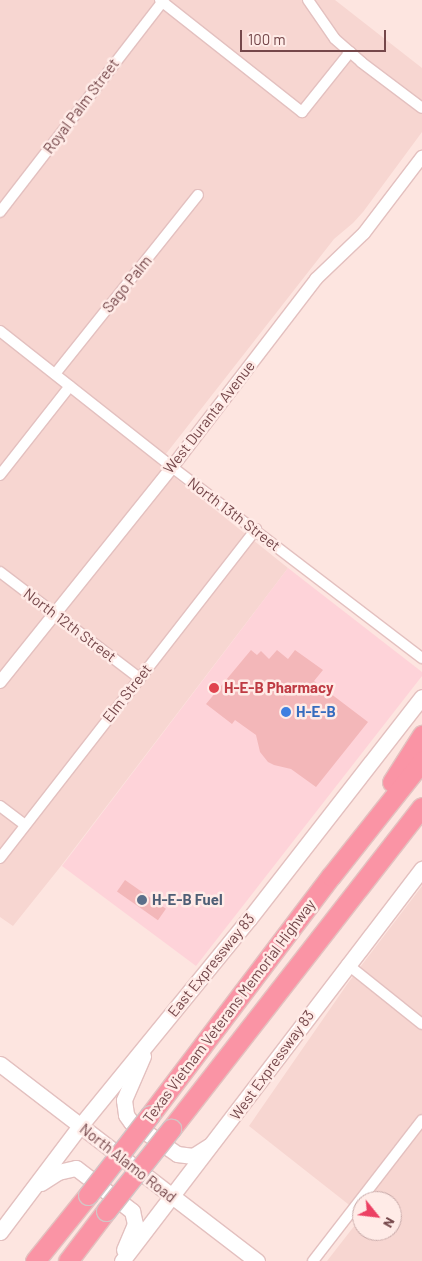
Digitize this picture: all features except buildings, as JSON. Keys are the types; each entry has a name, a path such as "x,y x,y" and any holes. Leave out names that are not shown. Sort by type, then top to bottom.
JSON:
{"highway":[{"path":"331,876 422,735"},
{"name":"Texas Vietnam Veterans Memorial Highway","path":"35,1261 150,1115 331,876 422,761"},
{"name":"Texas Vietnam Veterans Memorial Highway","path":"68,1261 422,807"},
{"path":"335,921 422,826"}],"main road":[{"name":"East Expressway 83","path":"0,1232 80,1126 249,919 422,697"},
{"name":"West Expressway 83","path":"121,1261 215,1143 347,964 422,868"},
{"path":"150,1039 124,1100 126,1115 131,1122 177,1154 193,1156 215,1143"},
{"name":"North Alamo Road","path":"0,1064 172,1198 257,1261"},
{"path":"29,1192 58,1172 76,1168 132,1210 135,1224 121,1261"}],"street":[{"path":"308,0 335,39 422,108"},
{"path":"162,1 302,112 350,52"},
{"name":"Royal Palm Street","path":"0,212 162,1"},
{"name":"West Duranta Avenue","path":"0,682 54,612 172,467 316,279 364,233 422,157"},
{"name":"Sago Palm","path":"55,374 198,195"},
{"name":"North 13th Street","path":"0,332 172,467 256,529 422,658"},
{"path":"0,476 70,386"},
{"name":"Elm Street","path":"0,858 256,529"},
{"name":"North 12th Street","path":"0,572 139,678"},
{"path":"0,806 26,825"},
{"path":"347,964 422,1024"},
{"path":"313,1261 422,1120"}],"shaded area":[{"path":"0,0 335,0 422,68 422,132 363,212 334,239 158,464 288,568 61,866 13,926 0,917"},
{"path":"288,568 422,672 422,676 196,966 62,866"},
{"path":"422,886 422,1261 327,1261 352,1229 352,1241 402,1241 402,1191 352,1191 352,1207 249,1126 348,983"}],"place":[{"name":"H-E-B Pharmacy","path":"214,688"},
{"name":"H-E-B","path":"286,712"},
{"name":"H-E-B Fuel","path":"142,900"}]}
